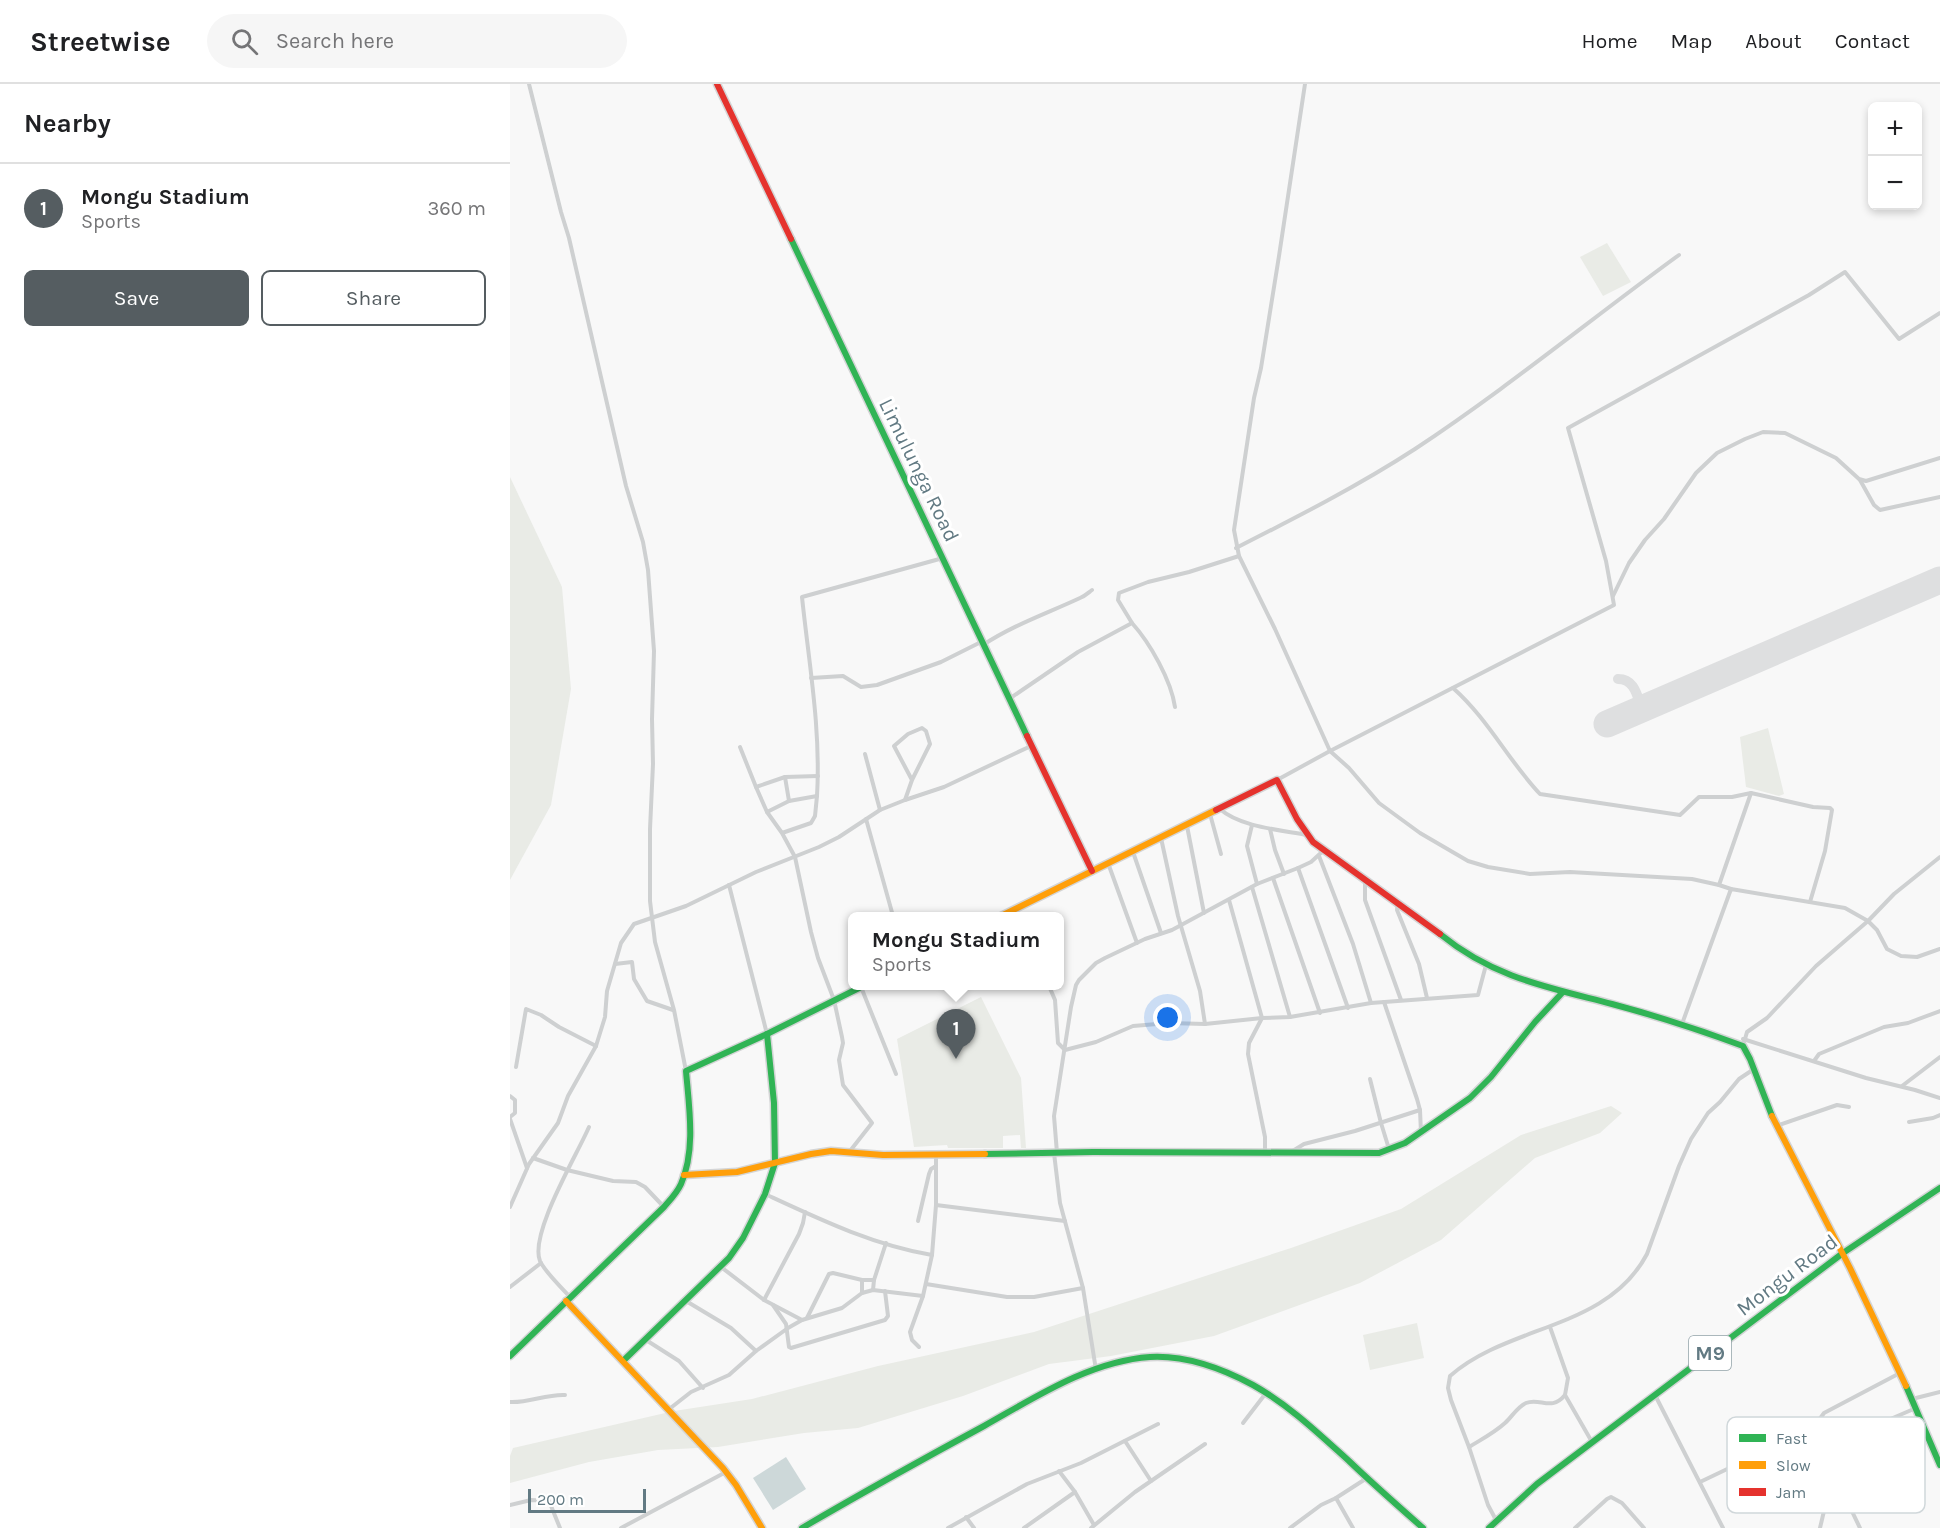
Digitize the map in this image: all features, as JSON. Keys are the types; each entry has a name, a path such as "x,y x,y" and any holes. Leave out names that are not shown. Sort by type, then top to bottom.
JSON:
{"main road":[{"name":"Limulunga Road","path":"717,84 1092,871"},
{"path":"1018,912 1092,871 1188,826 1277,780 1307,835 1321,853 1398,902 1454,945 1486,964 1503,973 1562,993 1611,1004 1743,1043 1776,1126 1843,1253 1920,1417"},
{"path":"510,1356 676,1193 684,1175 689,1134 686,1071 767,1034 854,990"},
{"path":"684,1175 738,1172 831,1151 883,1155 1265,1151 1368,1154 1405,1143 1470,1098 1562,993"},
{"path":"623,1361 721,1267 743,1238 765,1194 775,1163 774,1103 767,1034"},
{"name":"Mongu Road","path":"1489,1528 1537,1484 1654,1395 1843,1253 1940,1188"},
{"path":"568,1299 726,1472 762,1528"},
{"path":"802,1528 891,1476 1048,1390 1123,1361 1149,1357 1196,1362 1266,1393 1292,1412 1424,1528"},
{"path":"1925,1429 1940,1465"}],"street":[{"path":"529,84 569,238 648,570 654,651 651,719 653,764 650,901 660,964 674,1010 686,1071"},
{"path":"1305,84 1280,256 1254,398 1234,530 1239,556 1330,751 1349,768 1379,804 1420,833 1468,861 1530,874 1570,872 1692,879 1731,889 1845,908 1868,921 1877,930 1887,950 1901,956 1917,957 1940,949"},
{"path":"1236,548 1324,503 1415,449 1473,409 1679,255"},
{"path":"1277,780 1614,605 1606,561 1568,428 1809,296 1845,272 1899,339 1940,313"},
{"path":"1613,596 1629,563 1664,519 1696,473 1717,453 1762,432 1785,433 1836,458 1859,479 1874,505 1880,510 1940,497"},
{"path":"1859,479 1869,481 1940,458"},
{"path":"1175,707 1173,695 1162,672 1143,637 1118,600 1119,593 1148,582 1239,556"},
{"path":"783,833 808,825 813,820 817,796 816,712 802,597 943,558"},
{"path":"812,678 843,676 861,687 877,685 941,662 982,644 1083,597 1092,590"},
{"path":"1009,699 1077,652 1132,623"},
{"path":"1453,688 1484,720 1527,780 1540,794 1680,815 1699,797 1732,797 1751,793 1832,810 1827,843 1810,902"},
{"path":"905,800 930,744 926,731 922,728 908,734 894,746 912,780"},
{"path":"510,1207 527,1168 558,1123 568,1096 596,1046 605,1017 607,991 623,938 634,924 686,906 838,837 880,810 944,787 1031,746"},
{"path":"740,747 766,812 783,833 795,857 813,941 834,1000 843,1043 839,1060 843,1085 872,1123 850,1151"},
{"path":"865,754 880,810"},
{"path":"756,787 785,777 818,776"},
{"path":"785,777 789,801"},
{"path":"1719,885 1751,793"},
{"path":"766,812 789,801 817,796"},
{"path":"1220,809 1225,814 1252,825 1307,835"},
{"path":"1210,814 1221,854"},
{"path":"866,819 891,912"},
{"path":"1252,825 1247,846 1257,884"},
{"path":"1188,826 1204,913"},
{"path":"1270,828 1284,874"},
{"path":"1161,837 1181,926 1200,991 1205,1023"},
{"path":"1133,852 1161,933"},
{"path":"1096,1371 1083,1288 1056,1180 1054,1116 1071,1007 1078,980 1096,963 1137,943 1181,926 1257,884 1298,868 1321,853 1371,1004"},
{"path":"1940,857 1894,894 1868,921 1816,966 1767,1018 1746,1032 1743,1043 1940,1098"},
{"path":"1108,863 1137,943"},
{"path":"1298,868 1348,1008"},
{"path":"1273,878 1320,1013"},
{"path":"1365,881 1365,900 1401,1000"},
{"path":"729,885 767,1034"},
{"path":"1252,887 1290,1017"},
{"path":"1682,1024 1731,889"},
{"path":"1229,900 1262,1018 1249,1043 1248,1054 1265,1137 1265,1151"},
{"path":"1398,902 1397,910 1419,964 1427,998"},
{"path":"615,964 632,962 634,979 647,1001 674,1010"},
{"path":"1065,1050 1096,1042 1133,1026 1290,1017 1401,1000 1478,995 1486,964"},
{"path":"864,990 896,1074"},
{"path":"1051,990 1055,1000 1058,1044 1065,1050"},
{"path":"1384,1002 1420,1110 1421,1133"},
{"path":"516,1067 526,1009 596,1046"},
{"path":"1814,1061 1819,1054 1873,1031 1908,1023 1940,1011"},
{"path":"1901,1086 1940,1058"},
{"path":"1496,1520 1488,1505 1448,1388 1450,1376 1498,1346 1550,1327 1585,1311 1614,1293 1642,1264 1691,1139 1708,1113 1739,1079 1754,1069"},
{"path":"1370,1078 1389,1149"},
{"path":"510,1096 515,1100 515,1113 510,1118 527,1168"},
{"path":"1776,1126 1837,1105 1849,1107"},
{"path":"1291,1152 1304,1144 1420,1110"},
{"path":"1909,1122 1940,1115"},
{"path":"568,1299 541,1263 538,1249 545,1221 589,1127"},
{"path":"919,1347 912,1340 910,1332 923,1296 932,1255 936,1205 936,1154"},
{"path":"533,1158 567,1170 613,1181 636,1182 645,1187 664,1207"},
{"path":"918,1221 928,1174 936,1166"},
{"path":"765,1194 853,1234 909,1251 932,1255"},
{"path":"936,1205 1065,1221"},
{"path":"764,1300 799,1234 805,1212"},
{"path":"873,1290 886,1243"},
{"path":"510,1287 541,1263"},
{"path":"721,1267 764,1300 804,1319"},
{"path":"804,1319 829,1274 874,1280"},
{"path":"862,1280 862,1293"},
{"path":"926,1284 1007,1297 1034,1297 1083,1288"},
{"path":"668,1410 686,1396 729,1375 756,1351 788,1328 804,1319 842,1308 862,1293 873,1290 923,1296"},
{"path":"773,1305 788,1328 790,1348 880,1323 888,1316 885,1291"},
{"path":"686,1301 731,1328 756,1351"},
{"path":"1469,1447 1496,1431 1524,1404 1532,1402 1550,1404 1561,1400 1565,1395 1568,1378 1550,1327"},
{"path":"646,1340 679,1361 703,1388"},
{"path":"1821,1417 1824,1413 1900,1372"},
{"path":"1912,1399 1940,1392"},
{"path":"1243,1423 1266,1393"},
{"path":"510,1402 565,1395"},
{"path":"1565,1395 1592,1442"},
{"path":"1654,1395 1723,1528"},
{"path":"1896,1417 1916,1408"},
{"path":"948,1528 1027,1484 1081,1463 1158,1424"},
{"path":"1125,1441 1151,1481"},
{"path":"1059,1471 1075,1492 1092,1527 1151,1481 1205,1444"},
{"path":"1700,1482 1727,1469"},
{"path":"621,1528 726,1472"},
{"path":"1290,1528 1321,1505 1367,1478"},
{"path":"1024,1528 1075,1492"},
{"path":"1575,1528 1611,1497 1622,1503 1644,1528"},
{"path":"1336,1498 1353,1528"},
{"path":"510,1505 531,1500 549,1501 560,1528"},
{"path":"1820,1528 1823,1513"},
{"path":"1853,1513 1860,1528"},
{"path":"966,1517 974,1528"}],"shaded area":[{"path":"1607,243 1631,282 1603,296 1580,257"},
{"path":"510,477 562,587 571,689 551,805 510,880"},
{"path":"1768,728 1784,794 1779,796 1746,787 1740,737"},
{"path":"981,997 1021,1078 1026,1148 1021,1148 1020,1135 1003,1136 1003,1148 948,1148 947,1145 914,1147 897,1039"},
{"path":"1611,1106 1622,1113 1600,1133 1535,1158 1441,1240 1360,1283 1214,1336 1111,1356 1049,1364 963,1396 858,1428 804,1433 718,1447 658,1450 589,1462 510,1483 510,1456 513,1448 674,1411 752,1399 878,1366 1034,1332 1291,1248 1401,1209 1521,1135"},
{"path":"1417,1323 1424,1358 1370,1370 1363,1335"},
{"path":"786,1457 806,1489 773,1510 753,1478"}],"taxiway":[{"path":"1618,679 1632,685 1642,709"}],"runway":[{"path":"1607,724 1940,580"}],"traffic: fast":[{"path":"791,239 1027,736"},
{"path":"1440,934 1481,961 1522,979 1662,1018 1743,1046 1772,1116"},
{"path":"510,1356 664,1207 678,1190 686,1171 690,1143 686,1071 855,990"},
{"path":"985,1154 1379,1153 1405,1143 1470,1098 1491,1077 1535,1022 1562,993"},
{"path":"623,1361 729,1258 743,1238 765,1194 775,1163 774,1103 767,1034"},
{"path":"1489,1528 1537,1484 1843,1253 1940,1188"},
{"path":"802,1528 1063,1382 1106,1366 1150,1357 1177,1358 1216,1369 1241,1379 1266,1393 1315,1430 1423,1528"},
{"path":"1906,1386 1919,1417"},
{"path":"1925,1430 1940,1465"}],"traffic: slow":[{"path":"1009,912 1216,810"},
{"path":"1772,1116 1850,1268 1906,1386"},
{"path":"684,1175 737,1172 831,1151 883,1155 985,1154"},
{"path":"566,1301 723,1468 762,1528"}],"traffic: jam":[{"path":"717,84 791,239"},
{"path":"1027,736 1092,871"},
{"path":"1216,810 1277,780 1297,819 1313,842 1440,934"}],"place":[{"name":"Mongu Stadium","path":"956,1059"}]}
